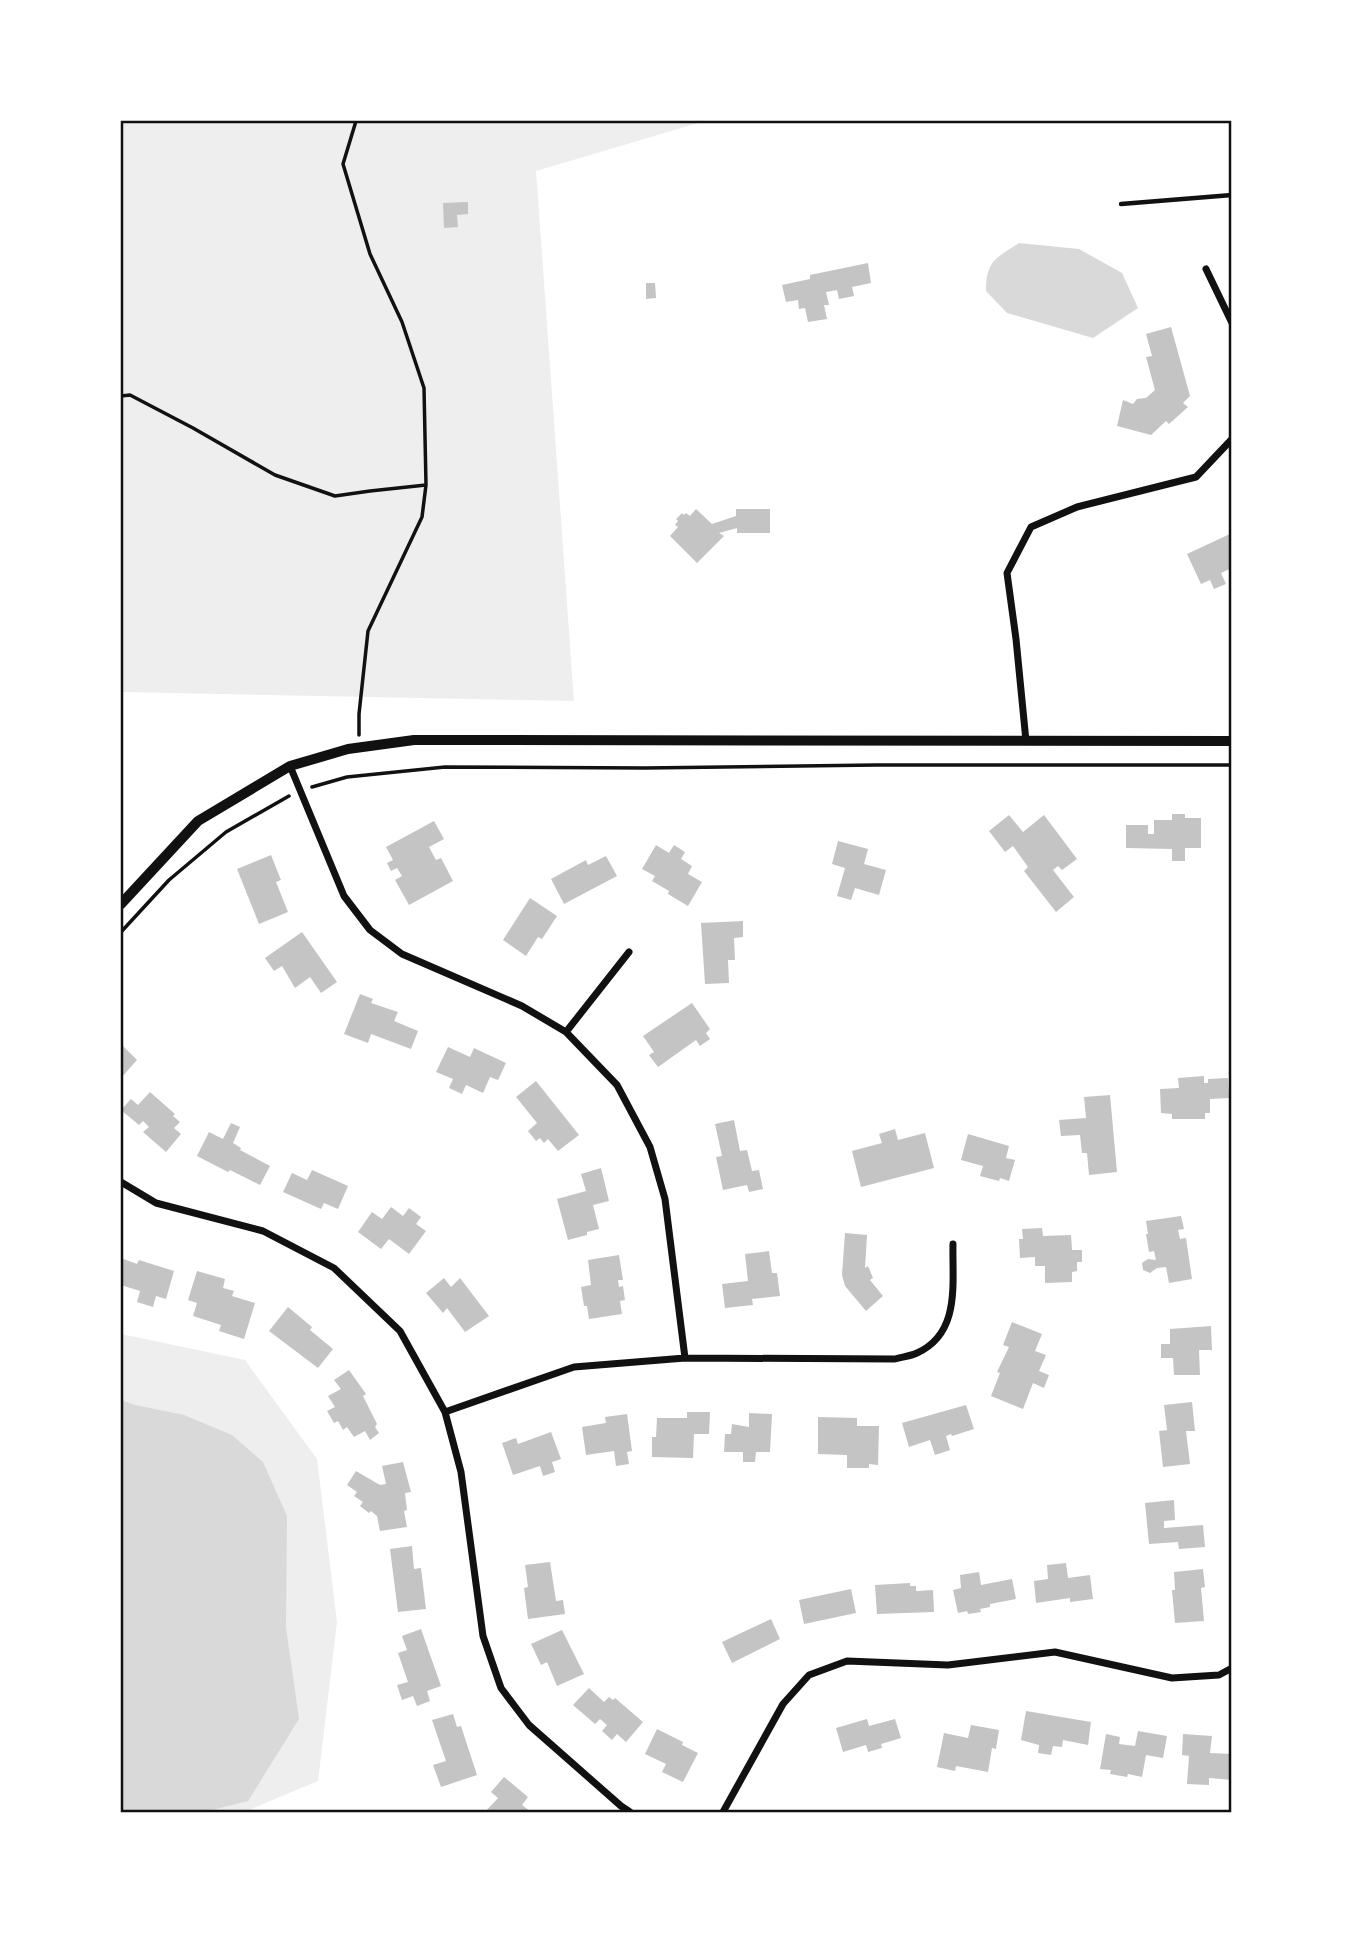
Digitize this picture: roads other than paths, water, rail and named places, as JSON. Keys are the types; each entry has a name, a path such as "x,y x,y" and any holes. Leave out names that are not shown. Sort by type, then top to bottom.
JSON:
{"street":[{"path":"1206,268 1232,323"},
{"path":"1026,741 1007,573 1031,527 1077,507 1196,477 1232,439"},
{"path":"121,904 198,821 290,766 359,747 414,740 1232,741"},
{"path":"290,766 344,896 370,930 401,954 522,1006 566,1032 617,1085 650,1147 665,1199 685,1358"},
{"path":"566,1032 629,952"},
{"path":"121,1182 156,1203 263,1231 334,1268 400,1331 446,1412 461,1472 483,1636 501,1688 530,1725 621,1807 630,1812"},
{"path":"446,1412 574,1367 685,1358 895,1359 917,1353 939,1338 951,1315 953,1244"},
{"path":"723,1812 783,1704 809,1675 847,1661 948,1665 1055,1652 1172,1678 1219,1675 1232,1668"}],"lane":[{"path":"1121,204 1232,195"}]}
